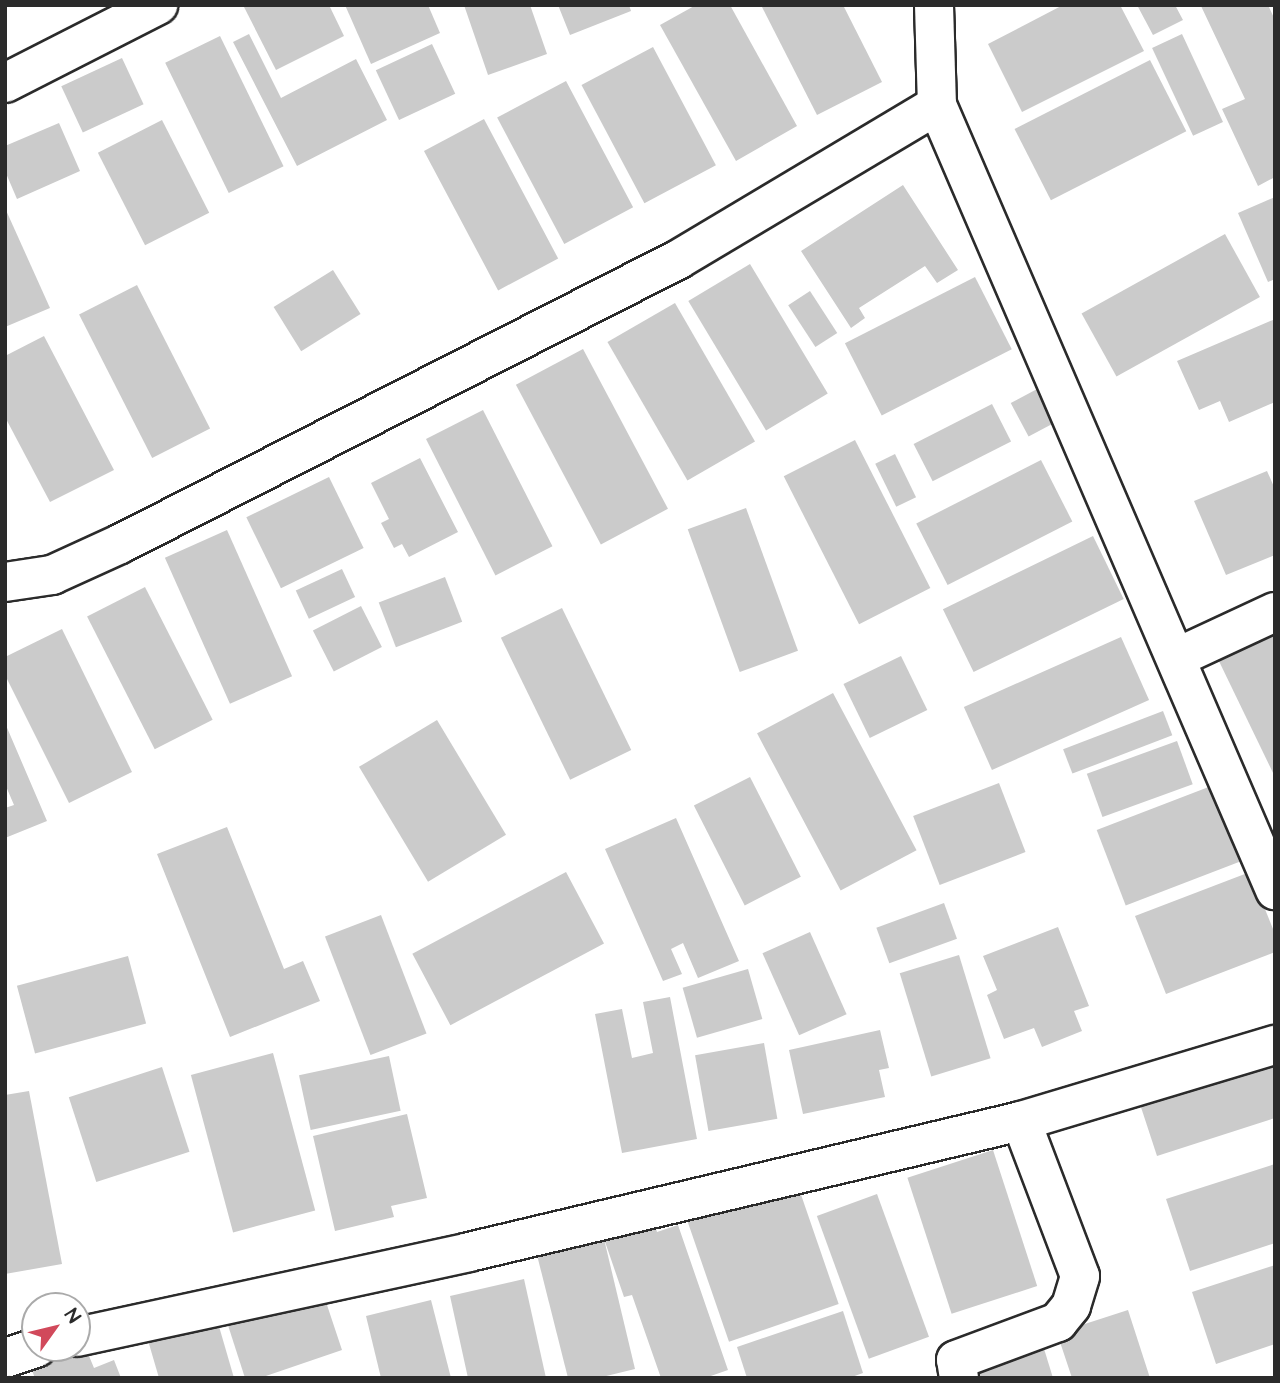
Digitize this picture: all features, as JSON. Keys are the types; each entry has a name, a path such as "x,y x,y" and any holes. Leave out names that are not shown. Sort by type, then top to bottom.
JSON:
{"street":[{"path":"5,83 158,5"},
{"path":"934,5 937,105 1275,890"},
{"path":"5,582 52,575 120,544 679,260 937,105"},
{"path":"1175,658 1275,612"},
{"path":"91,1334 523,1239 1020,1121 1275,1045"},
{"path":"959,1378 956,1360 1058,1322 1071,1306 1080,1276 1020,1121"}],"building":[{"path":"243,5 329,5 344,36 276,70"},
{"path":"345,5 428,5 440,33 371,64"},
{"path":"464,5 530,5 547,54 488,75"},
{"path":"558,5 629,5 631,11 570,35"},
{"path":"696,5 730,5 797,126 736,161 660,25"},
{"path":"761,5 843,5 882,82 817,115"},
{"path":"1063,5 1120,5 1144,51 1022,112 988,44"},
{"path":"1137,5 1175,5 1183,20 1153,35"},
{"path":"1268,5 1275,20 1275,177 1258,186 1222,109 1245,99 1201,6"},
{"path":"249,34 281,98 356,59 387,120 297,166 233,42"},
{"path":"1182,34 1223,122 1193,136 1152,48"},
{"path":"220,36 284,166 229,193 165,63"},
{"path":"432,44 455,94 399,120 376,70"},
{"path":"653,47 716,165 644,203 581,85"},
{"path":"122,58 144,104 83,133 61,86"},
{"path":"1150,60 1186,131 1051,200 1015,129"},
{"path":"566,81 633,207 564,244 497,118"},
{"path":"484,119 558,259 498,290 424,151"},
{"path":"162,120 209,213 145,245 98,153"},
{"path":"59,123 80,171 17,199 5,171 5,146"},
{"path":"903,185 958,270 937,283 925,266 859,308 865,318 851,328 801,251"},
{"path":"1275,197 1275,279 1268,282 1238,213"},
{"path":"5,208 50,308 5,327"},
{"path":"1225,234 1260,297 1116,376 1082,314"},
{"path":"750,264 828,393 766,431 688,301"},
{"path":"333,270 361,314 301,351 274,307"},
{"path":"975,277 1012,349 882,415 845,343"},
{"path":"137,285 210,428 152,458 79,315"},
{"path":"810,291 837,333 815,347 788,305"},
{"path":"675,303 755,442 687,481 607,342"},
{"path":"1275,319 1275,402 1229,422 1220,401 1199,410 1177,361"},
{"path":"44,336 114,470 50,502 5,417 5,356"},
{"path":"583,349 668,509 601,544 516,385"},
{"path":"1039,388 1057,422 1029,437 1011,403"},
{"path":"992,404 1011,441 933,481 914,444"},
{"path":"483,410 552,546 495,575 426,439"},
{"path":"855,440 930,588 859,624 784,476"},
{"path":"895,454 916,497 896,507 875,464"},
{"path":"420,458 458,532 409,557 402,544 394,548 381,523 389,519 371,483"},
{"path":"1041,460 1072,521 948,585 916,524"},
{"path":"1267,471 1275,489 1275,555 1226,575 1194,501"},
{"path":"329,477 364,548 281,588 246,517"},
{"path":"746,508 798,651 740,672 688,529"},
{"path":"227,530 292,676 230,704 165,558"},
{"path":"1093,536 1124,599 974,672 943,609"},
{"path":"342,569 355,597 309,619 296,591"},
{"path":"445,577 462,622 396,647 379,602"},
{"path":"145,587 213,720 155,749 87,617"},
{"path":"361,606 382,647 334,672 313,631"},
{"path":"562,608 631,750 570,780 501,638"},
{"path":"1275,627 1275,777 1216,655"},
{"path":"62,629 132,772 69,803 5,675 5,657"},
{"path":"1121,637 1149,700 992,770 964,707"},
{"path":"901,656 927,710 870,738 843,684"},
{"path":"833,693 917,850 841,891 757,733"},
{"path":"1163,711 1172,735 1072,774 1063,749"},
{"path":"437,720 506,835 428,882 359,767"},
{"path":"5,723 47,821 5,838 5,808 14,805 5,784"},
{"path":"1177,741 1193,784 1103,817 1087,774"},
{"path":"750,777 801,877 745,905 694,806"},
{"path":"999,783 1026,852 940,885 913,816"},
{"path":"1219,783 1248,859 1126,906 1097,830"},
{"path":"676,818 739,961 698,978 683,943 671,949 682,974 663,981 605,849"},
{"path":"227,827 284,969 303,961 320,1001 230,1037 157,854"},
{"path":"566,872 604,944 450,1025 412,954"},
{"path":"1250,872 1275,934 1275,952 1166,994 1135,916"},
{"path":"944,903 957,939 889,963 876,928"},
{"path":"381,915 427,1034 370,1055 325,937"},
{"path":"1058,927 1089,1006 1074,1011 1082,1031 1042,1047 1034,1028 1004,1039 987,995 997,990 983,956"},
{"path":"810,932 847,1014 799,1035 762,953"},
{"path":"959,955 991,1058 931,1076 900,973"},
{"path":"128,956 146,1024 35,1053 17,986"},
{"path":"748,969 762,1019 697,1038 683,988"},
{"path":"670,997 697,1139 622,1153 595,1014 622,1009 632,1058 653,1053 643,1002"},
{"path":"880,1030 889,1068 879,1070 885,1097 803,1114 789,1050"},
{"path":"764,1043 777,1119 708,1131 695,1055"},
{"path":"1275,1052 1275,1118 1157,1156 1137,1095"},
{"path":"273,1053 315,1210 233,1232 191,1075"},
{"path":"389,1056 401,1111 311,1130 299,1075"},
{"path":"162,1067 190,1152 96,1182 69,1097"},
{"path":"29,1091 62,1264 5,1274 5,1095"},
{"path":"407,1114 427,1198 391,1206 394,1217 335,1231 313,1136"},
{"path":"993,1150 1037,1286 952,1314 907,1178"},
{"path":"1275,1164 1275,1243 1190,1271 1166,1199"},
{"path":"797,1183 839,1304 729,1342 687,1221"},
{"path":"877,1194 929,1337 869,1359 817,1216"},
{"path":"652,1216 657,1232 678,1225 728,1370 705,1378 661,1378 632,1295 624,1297 602,1233"},
{"path":"604,1239 635,1369 598,1378 568,1378 537,1255"},
{"path":"1275,1265 1275,1344 1216,1364 1192,1292"},
{"path":"524,1279 546,1378 468,1378 450,1296"},
{"path":"320,1284 342,1350 260,1378 245,1378 225,1316"},
{"path":"431,1300 451,1378 381,1378 366,1316"},
{"path":"1128,1310 1150,1378 1072,1378 1057,1333"},
{"path":"843,1311 863,1373 849,1378 747,1378 737,1347"},
{"path":"216,1316 234,1378 159,1378 147,1337"},
{"path":"1041,1339 1053,1378 974,1378 969,1362"},
{"path":"114,1360 121,1378 35,1378 28,1362 91,1361 94,1368"}]}
